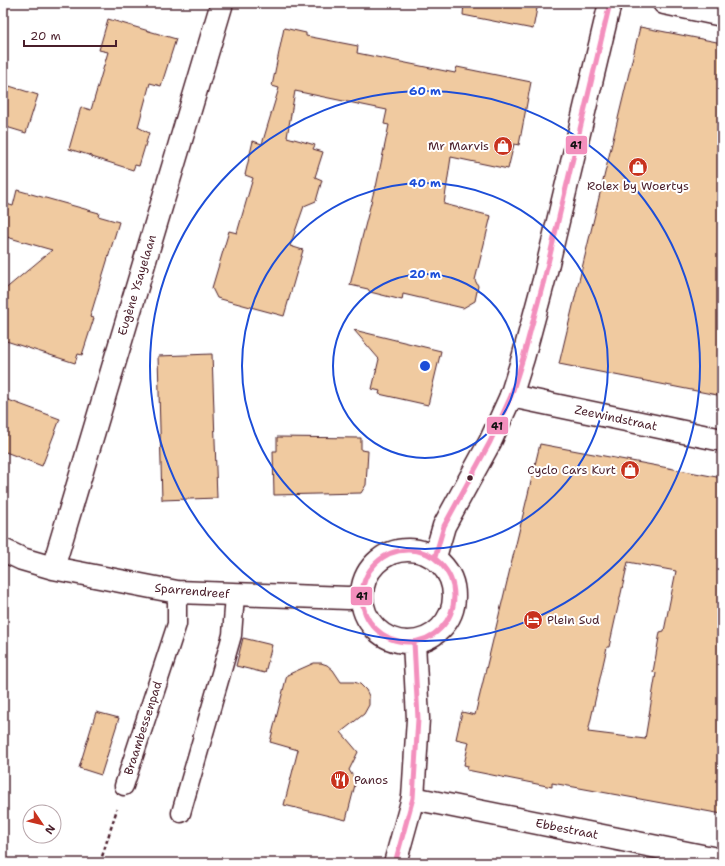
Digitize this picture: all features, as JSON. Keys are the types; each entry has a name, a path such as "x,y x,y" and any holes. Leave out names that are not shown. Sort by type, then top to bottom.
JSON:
{"street":[{"name":"Eugène Ysayelaan","path":"53,568 222,3"},
{"path":"435,557 444,526 490,442 511,396 524,358 610,3"},
{"path":"664,3 722,15"},
{"name":"Zeewindstraat","path":"511,396 722,440"},
{"path":"405,549 421,551 435,557 447,569 454,583 454,604 451,615 442,628 429,638 414,642 397,642 381,634 369,622 363,609 362,590 367,574 376,562 389,553 405,549"},
{"name":"Sparrendreef","path":"3,550 22,559 53,568 177,592 236,595 348,598 362,597"},
{"path":"395,863 413,798 418,719 414,642"},
{"name":"Ebbestraat","path":"413,798 722,860"}],"lane":[{"name":"Braambessenpad","path":"124,786 177,624 177,592"},
{"path":"181,813 232,635 236,595"}],"path":[{"name":"Braambessenpad","path":"100,863 124,786"}],"building":[{"path":"464,3 538,3 533,29 463,15"},
{"path":"108,19 176,39 161,86 150,83 138,127 149,133 139,166 135,165 133,170 69,149 81,107 91,110 108,52 99,50"},
{"path":"640,27 722,43 722,396 559,364"},
{"path":"284,28 306,33 306,36 358,46 357,53 455,73 457,67 531,82 519,145 514,144 508,169 451,157 444,204 491,216 475,280 478,286 475,301 463,308 403,294 402,300 350,285 376,187 389,125 384,124 387,110 295,91 287,137 315,145 313,149 323,152 315,177 322,180 316,201 304,206 290,246 303,250 284,316 217,298 212,288 229,231 237,233 253,178 245,175 253,141 262,144 279,88 272,86"},
{"path":"3,84 38,95 26,133 3,126"},
{"path":"17,190 99,213 98,216 119,222 90,317 94,318 82,355 78,354 75,363 3,340 3,291 52,250 3,236 3,203 13,206"},
{"path":"354,330 441,351 428,405 379,394 380,391 372,389 379,359"},
{"path":"212,354 217,498 162,500 158,356"},
{"path":"3,398 60,419 42,466 3,451"},
{"path":"277,437 361,438 361,450 368,451 366,485 361,493 274,495 273,451 277,451"},
{"path":"540,444 722,478 722,814 552,783 552,787 467,770 468,766 464,765 469,742 456,739 462,712 475,715","holes":["628,562 676,571 664,631 660,632 653,672 656,673 645,739 588,732"]},
{"path":"243,638 272,645 265,673 236,666"},
{"path":"314,663 327,665 333,670 341,682 354,682 360,684 369,696 369,705 364,714 341,732 358,752 349,770 356,781 346,820 284,805 298,750 270,742 287,675"},
{"path":"96,712 119,718 101,775 79,768"}],"transit line":[{"name":"41","path":"435,557 444,526 490,442 511,396 544,280 610,3"},
{"name":"41","path":"399,550 417,550 434,557 447,570 454,587 454,596 454,605 447,622 434,635 417,642 399,642 382,635 369,622 362,605 362,587 369,570 382,557 399,550"},
{"name":"41","path":"395,863 413,798 418,719 414,642"}],"place":[{"name":"Mr Marvis","path":"503,146"},
{"name":"Rolex by Woertys","path":"638,167"},
{"name":"Cyclo Cars Kurt","path":"630,470"},
{"name":"Plein Sud","path":"533,620"},
{"name":"Panos","path":"340,780"}]}
